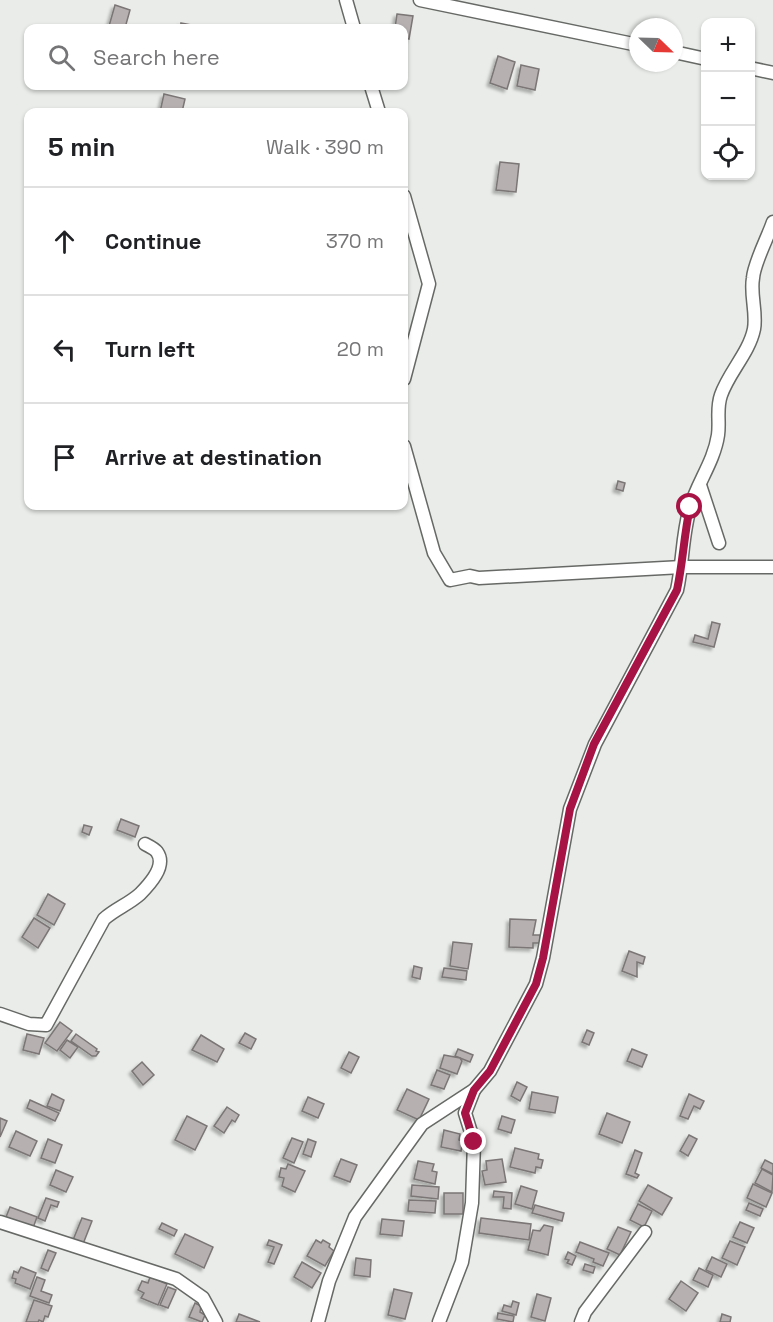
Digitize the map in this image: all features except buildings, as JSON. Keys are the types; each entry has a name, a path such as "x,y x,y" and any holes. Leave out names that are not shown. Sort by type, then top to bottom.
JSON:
{"street":[{"path":"346,0 353,24"},
{"path":"420,0 629,43"},
{"path":"683,54 701,58"},
{"path":"755,69 773,73"},
{"path":"372,90 378,108"},
{"path":"408,210 429,284 408,364"},
{"path":"318,1322 328,1281 355,1217 422,1125 474,1090 490,1071 536,984 543,958 570,809 594,744 677,590 690,507 710,465 718,435 717,407 722,392 748,345 754,329 753,278 773,222"},
{"path":"408,460 434,553 450,580 470,576 479,578 682,567 773,567"},
{"path":"700,485 719,543"},
{"path":"0,1014 29,1024 46,1025 104,919 115,909 139,895 157,873 160,861 157,852 145,844"},
{"path":"439,1322 462,1262 472,1203 474,1142 465,1113 474,1090"},
{"path":"0,1222 176,1279 203,1298 216,1322"},
{"path":"581,1322 585,1312 645,1232"}],"route":[{"path":"474,1142 465,1113 474,1090 490,1071 518,1014 536,984 543,958 570,809 594,744 677,590 690,507"}]}
